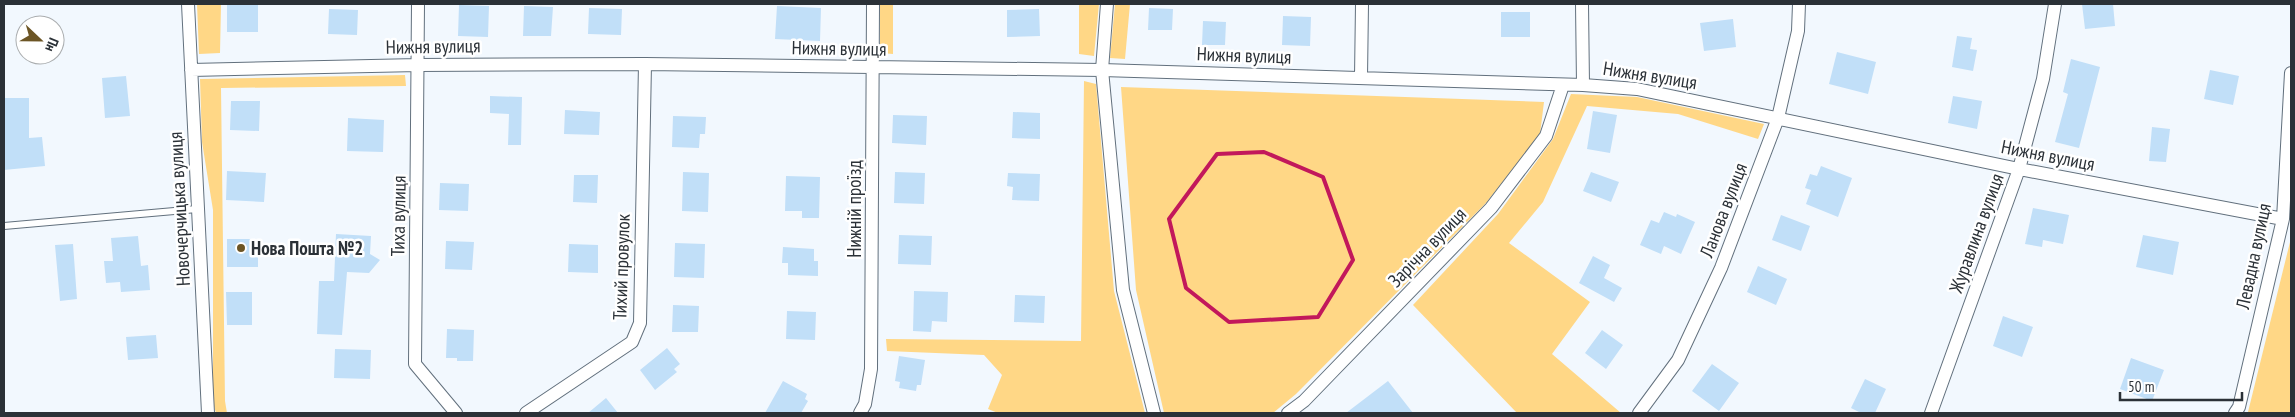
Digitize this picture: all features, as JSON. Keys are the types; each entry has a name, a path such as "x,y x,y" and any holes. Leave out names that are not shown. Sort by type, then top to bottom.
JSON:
{"street":[{"name":"Новочерчицька вулиця","path":"188,4 208,413"},
{"name":"Тиха вулиця","path":"418,4 415,364 456,413"},
{"name":"Нижній проїзд","path":"860,413 865,404 871,369 872,4"},
{"path":"1107,4 1102,70 1123,290 1154,413"},
{"path":"1361,78 1362,4"},
{"path":"1582,4 1583,84"},
{"name":"Ланова вулиця","path":"1639,413 1678,360 1721,268 1778,118 1798,32 1798,4"},
{"name":"Журавлина вулиця","path":"1931,413 2018,169 2043,79 2055,4"},
{"name":"Нижня вулиця","path":"191,70 418,65 645,64 1102,70 1563,85 1583,84 1637,89 2018,169 2287,220"},
{"name":"Тихий провулок","path":"526,413 632,342 640,323 645,64"},
{"name":"Левадна вулиця","path":"2235,413 2239,407 2287,220 2291,73"},
{"name":"Зарічна вулиця","path":"1288,413 1304,401 1492,208 1546,136 1563,85"}],"lane":[{"path":"4,226 198,209"}],"highlighted area":[{"path":"1264,152 1323,177 1353,260 1318,317 1229,322 1186,288 1169,219 1217,154"}],"shaded area":[{"path":"197,4 221,4 220,53 199,54"},
{"path":"880,4 893,4 893,54 880,53"},
{"path":"1079,4 1099,4 1094,56 1079,54"},
{"path":"1115,4 1130,4 1125,59 1110,58"},
{"path":"405,75 406,86 221,88 225,401 227,413 216,413 213,403 213,210 202,142 200,79"},
{"path":"1084,81 1096,84 1114,291 1145,413 998,413 988,409 1002,375 984,355 887,351 886,339 1081,341"},
{"path":"1121,87 1544,102 1540,134 1486,203 1296,394 1273,413 1164,413 1136,290"},
{"path":"1571,94 1637,97 1764,124 1758,139 1678,114 1587,106 1543,202 1509,243 1590,302 1552,354 1621,413 1517,413 1413,305 1498,214 1553,139"},
{"path":"2291,238 2291,413 2247,413 2248,412"}],"building":[{"path":"227,4 258,4 258,32 227,32"},
{"path":"2082,4 2113,4 2115,26 2085,29"},
{"path":"459,5 489,6 488,37 458,36"},
{"path":"524,6 553,7 551,36 523,36"},
{"path":"777,6 821,8 820,41 775,39"},
{"path":"589,8 622,9 621,35 588,34"},
{"path":"1149,8 1173,9 1172,30 1148,30"},
{"path":"329,9 358,10 357,35 328,34"},
{"path":"1039,9 1040,36 1007,37 1007,10"},
{"path":"1501,12 1530,12 1530,37 1501,37"},
{"path":"1283,16 1311,17 1310,46 1282,45"},
{"path":"1733,19 1736,47 1704,51 1700,23"},
{"path":"1203,21 1226,22 1225,45 1202,45"},
{"path":"1957,36 1972,38 1970,49 1977,50 1973,71 1952,67"},
{"path":"1837,52 1876,62 1868,94 1829,84"},
{"path":"2071,59 2100,67 2079,148 2055,142 2068,94 2063,92"},
{"path":"2210,70 2239,76 2233,105 2204,99"},
{"path":"126,76 130,116 105,118 102,78"},
{"path":"490,96 522,97 521,145 508,145 509,114 490,113"},
{"path":"1953,96 1982,101 1977,129 1948,123"},
{"path":"4,98 29,98 29,138 42,137 45,166 4,170"},
{"path":"231,101 260,101 259,131 230,130"},
{"path":"565,110 600,112 599,135 564,134"},
{"path":"1593,111 1617,115 1610,153 1587,149"},
{"path":"1013,112 1040,113 1040,139 1012,138"},
{"path":"893,115 927,116 926,145 892,143"},
{"path":"673,116 706,117 705,134 700,134 699,148 672,147"},
{"path":"348,118 384,120 383,152 347,151"},
{"path":"2152,127 2170,129 2166,162 2149,161"},
{"path":"1821,166 1852,178 1838,217 1806,204 1811,190 1805,188 1810,174 1817,176"},
{"path":"227,171 266,173 264,202 226,200"},
{"path":"683,172 709,173 708,212 682,211"},
{"path":"895,172 925,173 924,204 894,203"},
{"path":"1591,172 1619,182 1611,202 1583,191"},
{"path":"1008,173 1040,174 1039,201 1012,200 1013,187 1007,186"},
{"path":"574,175 598,175 597,203 573,202"},
{"path":"786,176 820,177 819,218 802,218 802,211 785,211"},
{"path":"440,183 469,184 468,211 439,210"},
{"path":"2033,208 2069,215 2063,244 2043,240 2042,247 2025,244"},
{"path":"1664,212 1676,217 1677,214 1695,222 1681,254 1664,246 1661,254 1640,245 1651,220 1659,223"},
{"path":"1781,215 1810,226 1801,251 1772,240"},
{"path":"336,234 371,236 370,254 380,260 369,273 347,272 342,335 317,334 319,281 334,281"},
{"path":"899,235 932,236 931,265 898,264"},
{"path":"2143,235 2179,242 2173,275 2136,267"},
{"path":"138,236 141,266 148,265 150,290 121,292 120,282 106,283 104,261 113,261 111,238"},
{"path":"227,239 258,239 258,267 227,267"},
{"path":"446,241 474,242 472,270 445,269"},
{"path":"675,243 705,244 704,278 674,277"},
{"path":"73,244 77,299 60,301 55,245"},
{"path":"569,244 598,245 598,273 568,272"},
{"path":"783,247 814,249 814,261 818,261 818,276 788,275 788,263 782,263"},
{"path":"1593,256 1610,265 1604,278 1622,288 1614,302 1579,283"},
{"path":"1758,266 1787,279 1776,305 1747,292"},
{"path":"914,291 948,292 947,322 932,321 931,332 913,331"},
{"path":"226,292 252,292 252,325 227,325"},
{"path":"1015,295 1045,296 1044,323 1014,322"},
{"path":"673,305 699,306 698,332 672,332"},
{"path":"787,311 816,312 815,340 786,339"},
{"path":"2003,316 2033,327 2022,357 1993,346"},
{"path":"447,329 474,330 473,361 457,361 457,358 446,358"},
{"path":"1602,330 1623,345 1606,369 1585,353"},
{"path":"156,335 158,358 128,360 126,337"},
{"path":"667,348 680,364 674,369 677,372 655,390 640,370"},
{"path":"335,349 371,350 370,379 334,378"},
{"path":"899,356 925,360 921,385 917,385 916,391 899,388 900,382 895,381"},
{"path":"2131,358 2164,370 2152,401 2120,389"},
{"path":"1712,364 1739,383 1719,411 1692,391"},
{"path":"1865,379 1886,389 1875,413 1861,413 1851,408"},
{"path":"783,381 807,394 805,399 808,401 801,413 765,413"},
{"path":"1388,381 1413,413 1346,413"},
{"path":"606,398 618,413 588,413"}],"place":[{"name":"Нова Пошта №2","path":"241,248"}]}
